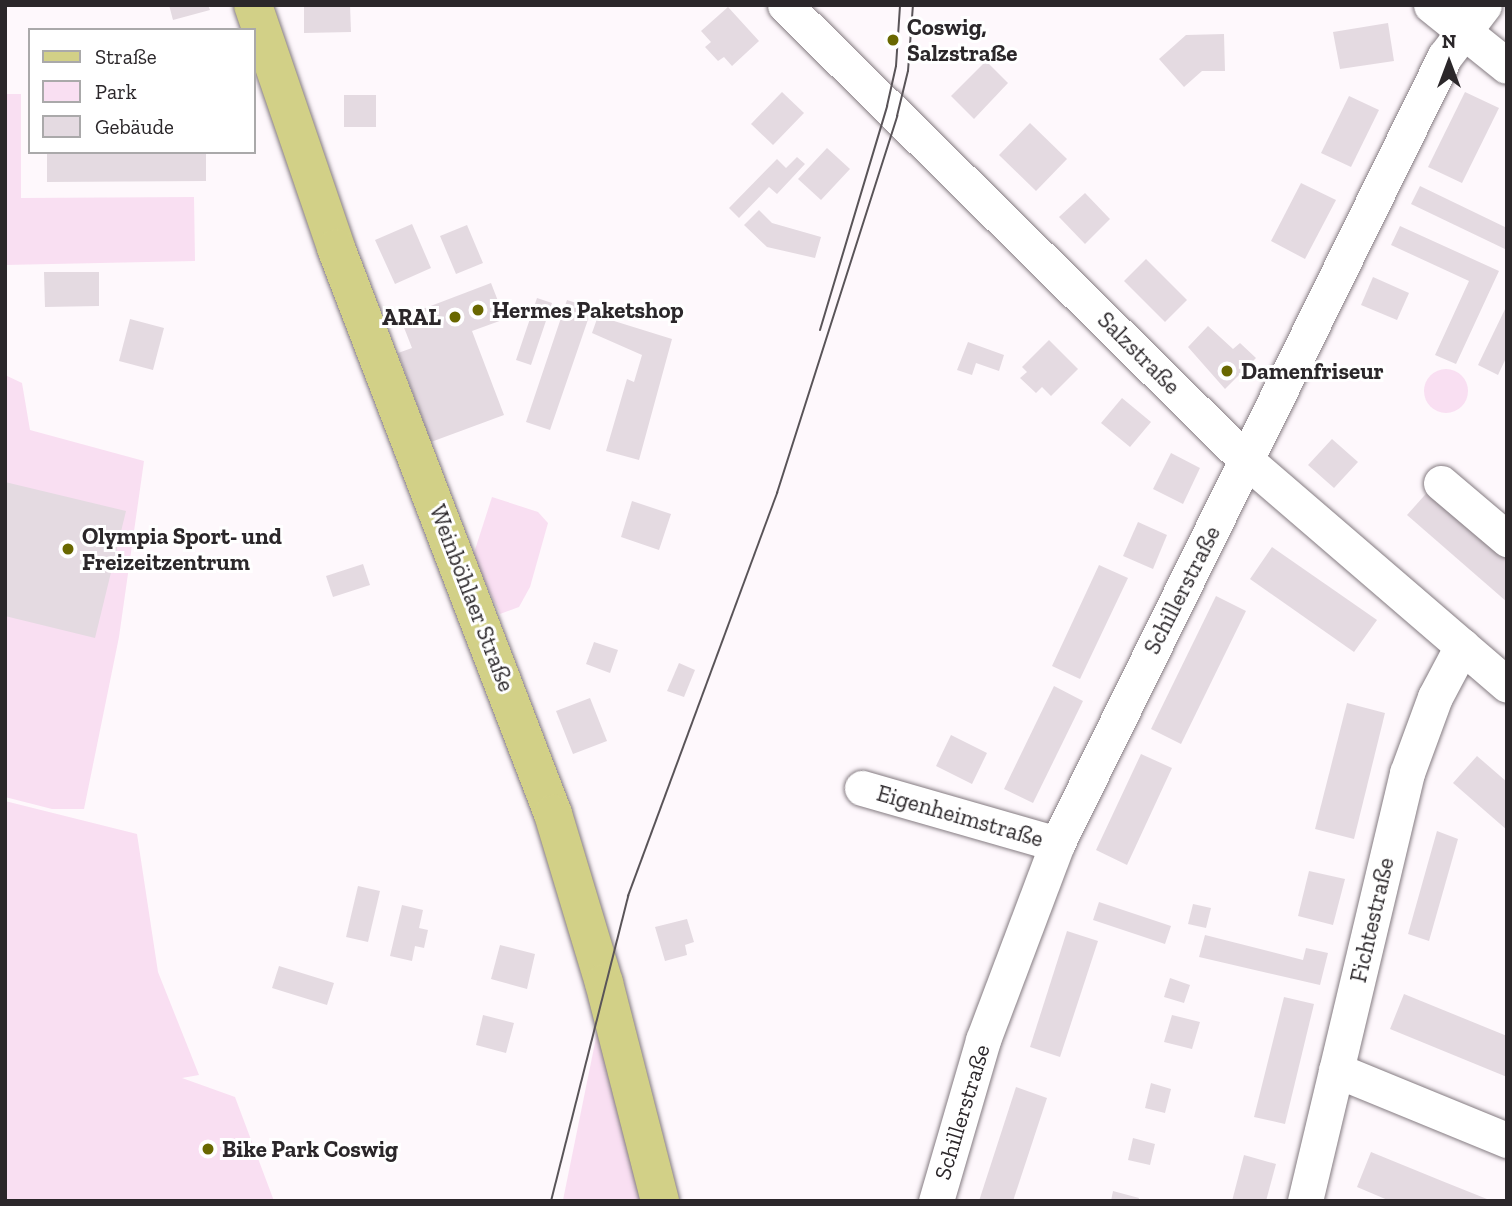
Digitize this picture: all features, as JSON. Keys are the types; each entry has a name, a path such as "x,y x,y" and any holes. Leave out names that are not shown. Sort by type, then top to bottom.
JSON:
{"main road":[{"name":"Weinböhlaer Straße","path":"253,5 336,248 553,814 604,983 660,1201"}],"street":[{"name":"Salzstraße","path":"785,5 1247,461 1507,685"},
{"path":"1431,5 1460,33 1507,66"},
{"name":"Schillerstraße","path":"936,1201 984,1040 1057,844 1460,33 1484,5"},
{"path":"1441,483 1507,539"},
{"name":"Fichtestraße","path":"1305,1201 1407,773 1435,697 1462,646"},
{"name":"Eigenheimstraße","path":"862,789 1057,844"},
{"path":"1336,1070 1507,1140"}],"green space":[{"path":"5,94 21,94 21,198 194,197 195,261 5,265"},
{"path":"1446,369 1461,376 1468,391 1461,406 1446,413 1431,406 1424,391 1431,376"},
{"name":"Olympia Sport- und Freizeitzentrum","path":"5,375 22,383 30,430 144,461 119,637 84,809 52,809 5,797"},
{"path":"492,497 538,512 548,523 530,587 519,607 500,614 473,556"},
{"path":"5,801 137,834 158,972 199,1075 182,1078 235,1097 274,1201 5,1201"},
{"path":"598,1028 647,1201 563,1200"}],"building":[{"path":"169,5 208,5 210,10 173,20"},
{"path":"304,5 350,5 351,32 304,33"},
{"path":"728,7 759,41 732,66 724,57 718,61 705,47 711,42 701,31"},
{"path":"1388,23 1394,61 1340,69 1333,32"},
{"path":"1224,34 1225,71 1202,71 1184,87 1159,59 1186,35"},
{"path":"986,61 1008,83 974,119 951,96"},
{"path":"782,92 804,113 773,145 751,124"},
{"path":"1465,92 1499,108 1462,183 1428,167"},
{"path":"344,95 376,95 376,127 344,127"},
{"path":"1349,96 1379,110 1351,167 1321,153"},
{"path":"1030,123 1067,159 1036,191 999,155"},
{"path":"827,148 850,169 821,200 798,179"},
{"path":"47,154 206,154 206,181 47,182"},
{"path":"797,157 805,164 777,194 769,187 739,218 729,208 777,159 786,168"},
{"path":"1301,183 1336,200 1305,259 1271,241"},
{"path":"1420,186 1507,228 1507,250 1411,204"},
{"path":"1085,193 1110,219 1085,244 1059,217"},
{"path":"759,210 772,223 821,237 815,258 767,247 744,225"},
{"path":"412,224 431,268 395,284 375,240"},
{"path":"467,225 483,263 456,274 440,236"},
{"path":"1400,226 1499,271 1456,364 1435,355 1469,281 1391,245"},
{"path":"1146,259 1187,300 1165,322 1124,281"},
{"path":"44,272 99,272 99,306 45,307"},
{"path":"1373,277 1409,293 1397,320 1361,305"},
{"path":"491,283 505,319 472,331 504,415 431,442 398,353 412,348 403,325 407,315"},
{"path":"537,298 552,303 531,365 516,360"},
{"path":"567,300 592,308 550,430 526,422"},
{"path":"1507,305 1507,356 1498,375 1478,365"},
{"path":"598,316 672,339 639,460 606,451 627,379 634,382 642,355 592,333"},
{"path":"130,319 164,328 153,370 119,361"},
{"path":"1208,326 1233,349 1240,343 1256,358 1225,389 1188,347"},
{"path":"1049,340 1078,369 1051,396 1042,387 1036,393 1020,378 1027,372 1022,367"},
{"path":"968,342 1004,355 999,371 976,363 972,375 957,370"},
{"path":"1122,398 1151,422 1130,447 1101,423"},
{"path":"1332,439 1358,462 1334,488 1308,465"},
{"path":"1171,453 1200,468 1183,504 1153,489"},
{"name":"Olympia Sport- und Freizeitzentrum","path":"5,482 126,511 95,638 5,616"},
{"path":"1432,487 1507,552 1507,602 1407,515"},
{"path":"632,501 671,514 659,550 621,537"},
{"path":"1138,522 1167,535 1153,569 1123,556"},
{"path":"1272,547 1377,620 1354,652 1250,579"},
{"path":"363,564 370,585 333,597 326,576"},
{"path":"1099,565 1128,578 1080,679 1052,666"},
{"path":"1216,596 1246,611 1181,744 1151,729"},
{"path":"594,642 618,650 610,673 586,664"},
{"path":"679,663 695,670 684,697 667,691"},
{"path":"1054,686 1083,701 1033,803 1004,789"},
{"path":"590,698 607,741 573,754 556,711"},
{"path":"1347,703 1385,713 1354,839 1315,829"},
{"path":"951,735 987,753 972,784 936,766"},
{"path":"1141,754 1172,768 1127,865 1096,850"},
{"path":"1477,756 1507,782 1507,830 1453,783"},
{"path":"1437,831 1458,839 1429,941 1408,934"},
{"path":"1309,871 1345,879 1333,925 1298,916"},
{"path":"358,886 380,891 368,942 346,937"},
{"path":"1099,902 1171,926 1165,944 1093,920"},
{"path":"1193,904 1211,908 1206,928 1188,924"},
{"path":"402,905 423,910 419,928 428,930 424,948 415,946 412,961 390,956"},
{"path":"687,919 694,942 685,945 687,955 665,961 655,927"},
{"path":"1067,931 1098,941 1060,1057 1030,1047"},
{"path":"1205,935 1303,960 1306,948 1328,953 1320,985 1199,957"},
{"path":"500,945 535,954 527,989 491,979"},
{"path":"279,966 334,983 327,1005 272,988"},
{"path":"1170,978 1190,985 1184,1003 1164,997"},
{"path":"1404,994 1507,1036 1507,1077 1390,1029"},
{"path":"1284,997 1314,1004 1285,1124 1254,1117"},
{"path":"483,1015 514,1023 506,1053 476,1045"},
{"path":"1172,1015 1200,1022 1192,1049 1164,1042"},
{"path":"1151,1083 1171,1089 1165,1113 1145,1108"},
{"path":"1016,1087 1047,1098 1013,1201 979,1201"},
{"path":"1133,1138 1155,1144 1150,1165 1128,1160"},
{"path":"1371,1152 1492,1201 1390,1201 1357,1187"},
{"path":"1244,1155 1276,1164 1266,1201 1232,1201"},
{"path":"1113,1191 1139,1198 1138,1201 1111,1201"}],"tram line":[{"path":"820,330 887,106 896,66 900,5"},
{"path":"551,1201 628,896 777,493 897,116 908,71 913,5"}],"place":[{"name":"Coswig, Salzstraße","path":"893,40"},
{"name":"Hermes Paketshop","path":"478,310"},
{"name":"ARAL","path":"455,317"},
{"name":"Damenfriseur","path":"1227,371"},
{"name":"Olympia Sport- und Freizeitzentrum","path":"68,549"},
{"name":"Bike Park Coswig","path":"208,1149"}]}
